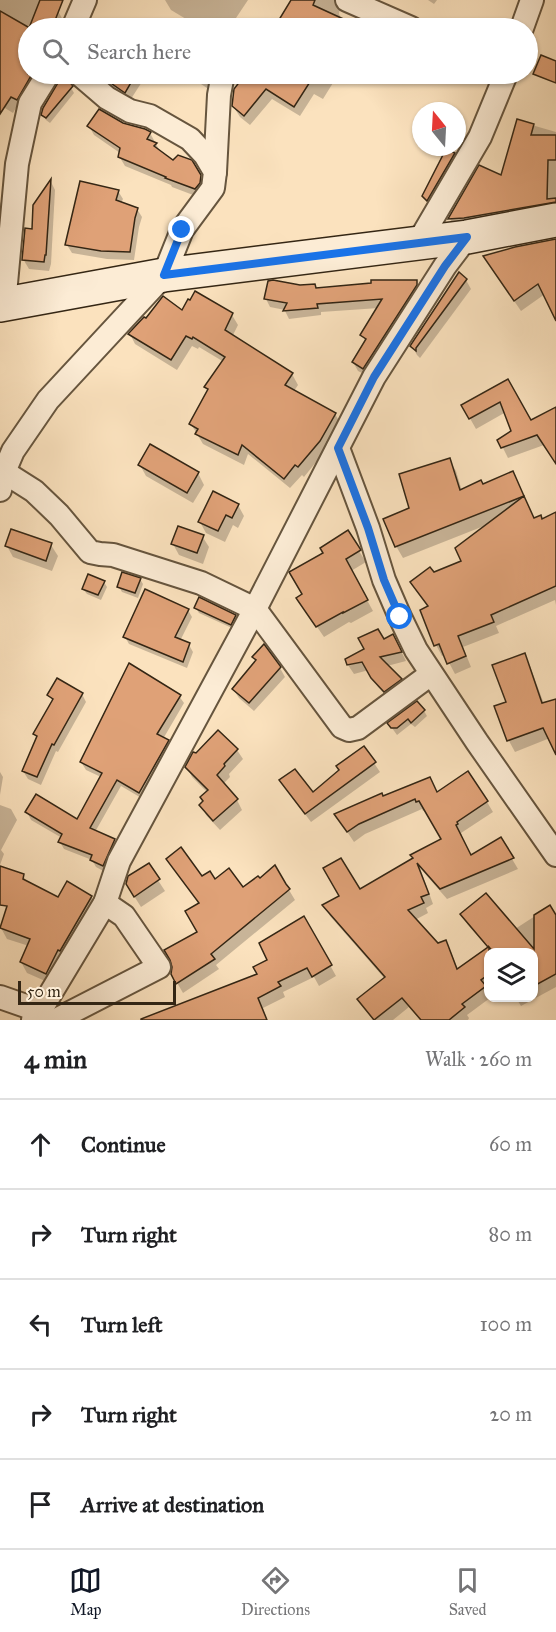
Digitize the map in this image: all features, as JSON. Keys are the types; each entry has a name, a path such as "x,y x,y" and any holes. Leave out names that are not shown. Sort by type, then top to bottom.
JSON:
{"street":[{"path":"77,18 85,0"},
{"path":"348,0 388,18"},
{"path":"526,18 532,0"},
{"path":"42,84 30,103 17,164 2,305 164,275 467,237 556,220"},
{"path":"91,84 107,98 130,111 150,116 190,139 205,155 215,172"},
{"path":"221,84 213,188 182,230 164,275 48,400 13,451 2,481 34,491 59,515 90,552 113,555 201,583 255,609 342,727 349,730 357,728 431,674"},
{"path":"418,243 480,137 502,84"},
{"path":"44,1018 105,903 119,861 255,609 374,377 445,266 467,237"},
{"path":"338,448 368,528 384,580 416,650 556,855"},
{"path":"0,997 44,1018 159,967 124,916 105,903"}],"building":[{"path":"40,0 63,0 56,18 33,18"},
{"path":"291,0 315,0 313,5 341,18 280,18"},
{"path":"0,11 18,21 18,84 26,84 17,100 11,97 0,114"},
{"path":"541,55 556,61 556,83 538,76 538,62"},
{"path":"57,84 73,86 46,118 41,115"},
{"path":"112,84 130,84 125,93"},
{"path":"238,84 309,84 294,107 266,89 244,116 232,106 234,89"},
{"path":"99,109 123,123 151,132 147,139 157,143 154,146 173,160 178,155 192,160 201,175 200,183 195,189 118,157 120,148 87,126"},
{"path":"517,119 534,124 531,135 556,135 556,160 548,160 547,199 556,198 556,202 448,219 479,165 501,175"},
{"path":"442,156 453,156 427,201 422,196"},
{"path":"51,179 44,262 22,260 25,228 32,229 33,205"},
{"path":"80,181 119,190 116,200 138,208 130,252 101,251 65,245"},
{"path":"556,239 556,321 538,284 514,301 483,256"},
{"path":"459,272 467,279 416,351 410,346"},
{"path":"371,280 417,280 417,285 363,369 352,362 366,339 360,335 382,299 317,304 318,308 283,311 287,303 264,299 268,281 300,285 315,284 316,288 371,283"},
{"path":"195,291 233,313 225,330 293,373 285,385 336,413 320,441 298,467 295,465 284,479 242,445 238,455 195,434 198,429 189,424 208,389 204,387 225,357 193,337 192,339 186,336 171,360 128,334 144,317 146,318 163,296 182,310"},
{"path":"508,379 531,420 556,407 556,464 537,435 501,448 497,440 511,431 500,402 469,419 461,405"},
{"path":"150,444 199,472 187,493 138,465"},
{"path":"450,458 460,490 481,480 483,484 513,471 524,496 395,547 383,519 409,508 399,474"},
{"path":"213,491 239,504 232,518 226,515 218,531 198,522"},
{"path":"524,496 534,518 541,515 542,519 556,512 556,586 491,615 494,622 458,636 466,656 447,664 439,644 434,646 420,610 428,606 410,582 430,567 434,572 461,561 455,548"},
{"path":"178,526 204,535 197,553 171,544"},
{"path":"11,529 52,543 46,561 5,546"},
{"path":"348,530 361,550 346,559 368,600 316,627 296,598 302,594 289,572 323,553 320,548"},
{"path":"122,572 141,578 135,593 117,587"},
{"path":"88,574 105,581 98,595 82,589"},
{"path":"145,589 189,609 175,637 190,643 183,662 123,637"},
{"path":"199,597 236,615 231,625 194,608"},
{"path":"378,629 384,639 393,634 402,652 380,657 402,679 384,692 371,678 362,662 347,665 345,659 364,649 358,638"},
{"path":"264,644 281,667 249,703 232,689 256,660 252,657"},
{"path":"525,653 542,703 556,699 556,755 543,728 507,741 494,706 506,702 492,665"},
{"path":"129,663 181,695 157,734 169,740 139,793 117,780 90,828 115,839 103,866 90,860 92,855 58,842 62,834 25,812 36,794 77,819 102,773 80,762"},
{"path":"57,678 83,693 54,745 52,744 37,777 22,771 37,736 33,734 53,699 47,695"},
{"path":"417,701 425,710 411,723 408,719 397,728 391,728 387,723"},
{"path":"218,730 238,749 217,775 238,799 213,821 199,805 203,801 200,797 208,790 185,767 193,752 196,753"},
{"path":"364,746 376,762 305,814 279,780 295,769 313,792 339,770 336,766"},
{"path":"468,771 488,801 456,825 471,855 501,837 514,858 440,889 417,863 429,894 421,897 424,903 408,910 438,943 446,940 457,969 484,950 484,978 481,980 484,988 462,1004 465,1007 449,1020 421,1020 402,998 374,1020 357,999 385,977 322,905 339,896 323,868 341,858 360,889 413,858 410,855 441,839 419,801 416,802 415,799 359,824 347,832 334,814 382,793 383,796 430,777 437,792"},
{"path":"181,847 202,876 210,871 215,879 229,868 243,887 258,876 260,878 275,865 290,889 211,954 215,959 176,984 171,974 170,960 164,950 197,932 185,911 199,903 166,859"},
{"path":"149,863 160,879 134,897 126,884 128,876"},
{"path":"0,866 24,874 23,879 58,897 67,881 92,896 60,951 58,950 46,974 20,962 30,939 0,928 7,906 0,905"},
{"path":"486,893 533,948 487,948 460,914"},
{"path":"550,905 556,915 556,974 538,984 538,948 534,948 534,915"},
{"path":"304,916 332,965 312,977 307,968 278,982 281,986 258,998 267,1020 141,1020 257,974 253,967 267,960 259,943"}],"route":[{"path":"182,230 164,275 467,237 445,266 374,377 338,448 368,528 384,580 400,617"}]}
